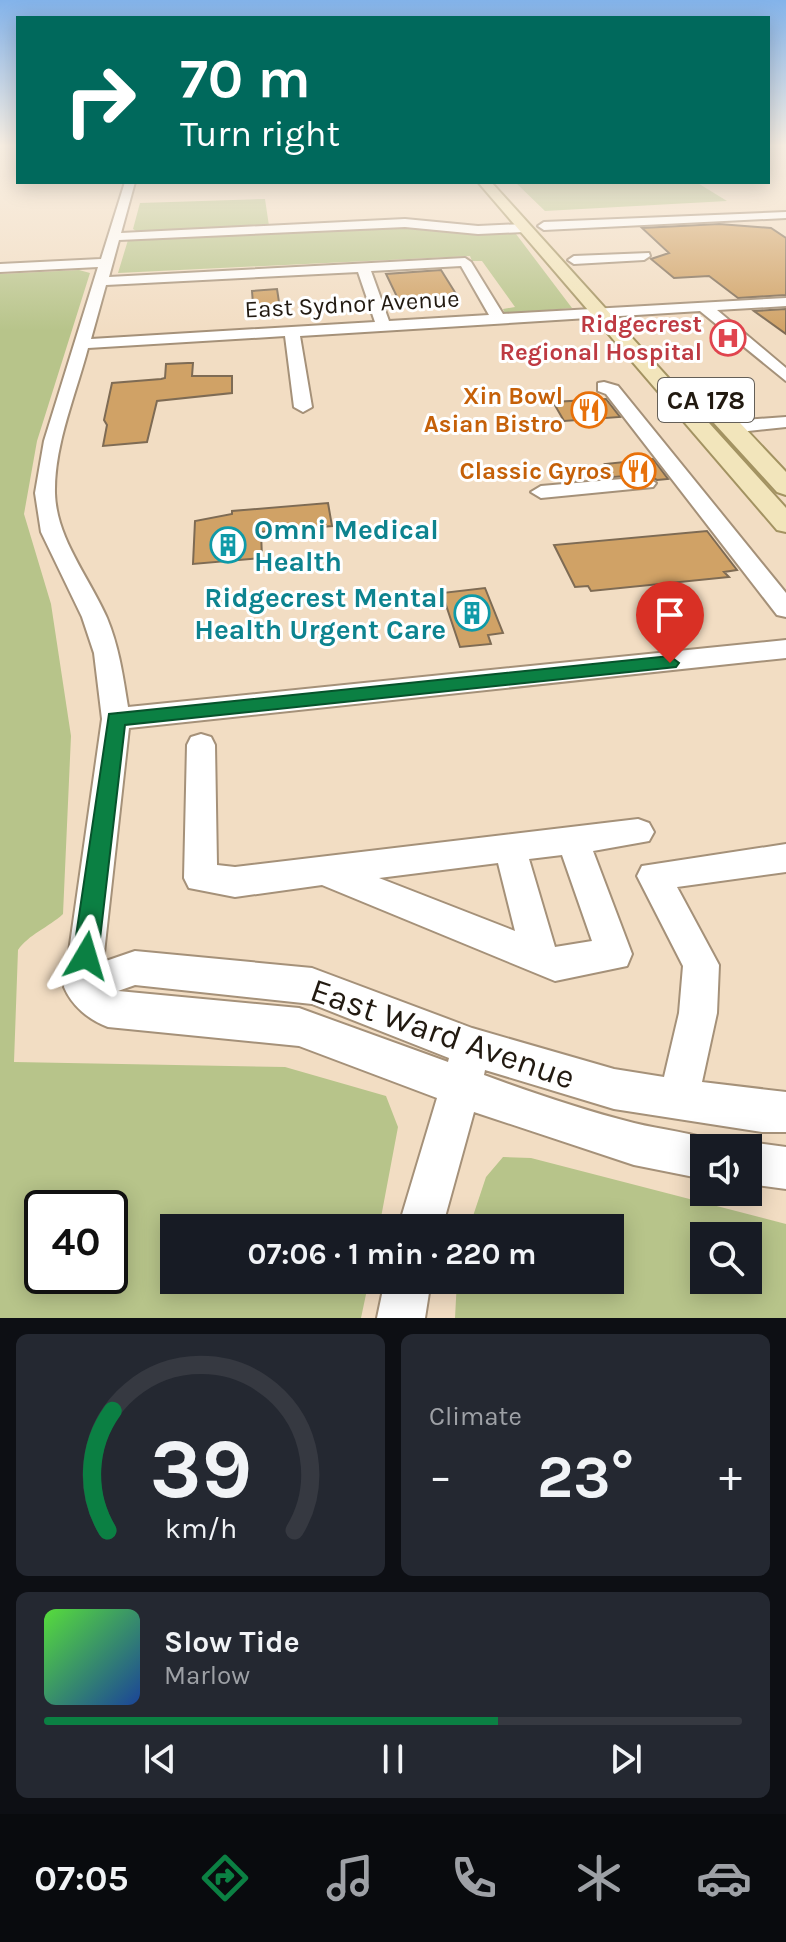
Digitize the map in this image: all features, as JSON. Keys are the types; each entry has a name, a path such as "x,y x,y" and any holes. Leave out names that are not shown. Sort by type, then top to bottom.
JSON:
{"main road":[{"name":"CA 178","path":"506,208 786,524"},
{"path":"515,208 532,224 544,226"},
{"name":"CA 178","path":"527,208 786,487"}],"street":[{"path":"82,987 116,719 107,653 94,617 52,532 44,502 53,441 122,208"},
{"path":"544,226 786,215"},
{"path":"714,218 773,225"},
{"path":"113,237 405,223 478,230 524,228"},
{"path":"574,260 644,256"},
{"path":"0,268 104,272 363,268 465,262 499,320"},
{"path":"363,268 384,327"},
{"name":"East Sydnor Avenue","path":"82,344 786,302"},
{"path":"705,308 786,376"},
{"path":"243,318 244,335"},
{"path":"292,332 303,407"},
{"path":"197,337 197,358"},
{"path":"604,387 612,390 685,479 786,609"},
{"path":"730,427 786,422"},
{"path":"541,492 685,479"},
{"path":"116,719 786,649"},
{"path":"201,745 201,878 235,882 638,832"},
{"path":"323,871 555,964 614,954 573,840"},
{"path":"510,847 540,959"},
{"path":"678,1100 698,1013 701,965 654,876 786,858"},
{"name":"East Ward Avenue","path":"82,987 135,968 312,986 472,1047 614,1089 762,1112 786,1112"},
{"name":"East Ward Avenue","path":"82,987 108,1009 299,1027 462,1089 634,1144 690,1155"},
{"path":"424,1214 472,1047"},
{"path":"762,1165 786,1168"},
{"path":"401,1318 405,1294"}],"green space":[{"path":"139,208 266,208 269,226 141,234 133,229"},
{"path":"541,208 609,208 545,211"},
{"path":"409,226 516,234 572,308 505,314 503,309 515,307 482,261 472,261 470,256 118,273 128,240 139,238"},
{"path":"79,270 90,273 37,441 24,514 51,604 71,736 63,914 18,950 14,1062 285,1067 386,1096 398,1127 382,1214 160,1214 160,1294 366,1294 361,1318 0,1318 0,274"},
{"path":"503,1157 531,1158 690,1199 690,1206 716,1206 786,1224 786,1318 455,1318 456,1294 624,1294 624,1214 474,1214 486,1177"}],"building":[{"path":"719,224 771,228 786,238 786,295 738,298 709,276 674,278 651,259 669,253 642,228"},
{"path":"441,270 458,297 399,301 386,274"},
{"path":"277,289 281,315 254,317 252,291"},
{"path":"786,309 786,334 754,311"},
{"path":"193,363 192,376 232,376 232,393 157,401 147,442 103,446 107,425 104,420 112,383 161,379 165,378 166,364"},
{"name":"Xin Bowl Asian Bistro","path":"606,399 620,417 564,421 553,402"},
{"name":"Classic Gyros","path":"653,459 668,479 657,480 646,474 614,477 605,464"},
{"name":"Omni Medical Health","path":"328,503 332,526 261,532 262,558 193,564 195,521 232,514 232,511"},
{"path":"707,531 737,570 724,572 729,577 591,591 588,586 575,587 554,545"},
{"name":"Ridgecrest Mental Health Urgent Care","path":"485,588 503,633 488,635 491,644 460,647 442,593"}],"place":[{"name":"Ridgecrest Regional Hospital","path":"728,338"},
{"name":"Xin Bowl Asian Bistro","path":"589,410"},
{"name":"Classic Gyros","path":"638,471"},
{"name":"Omni Medical Health","path":"228,545"},
{"name":"Ridgecrest Mental Health Urgent Care","path":"472,613"}],"route":[{"path":"86,956 116,719 670,663"}]}
